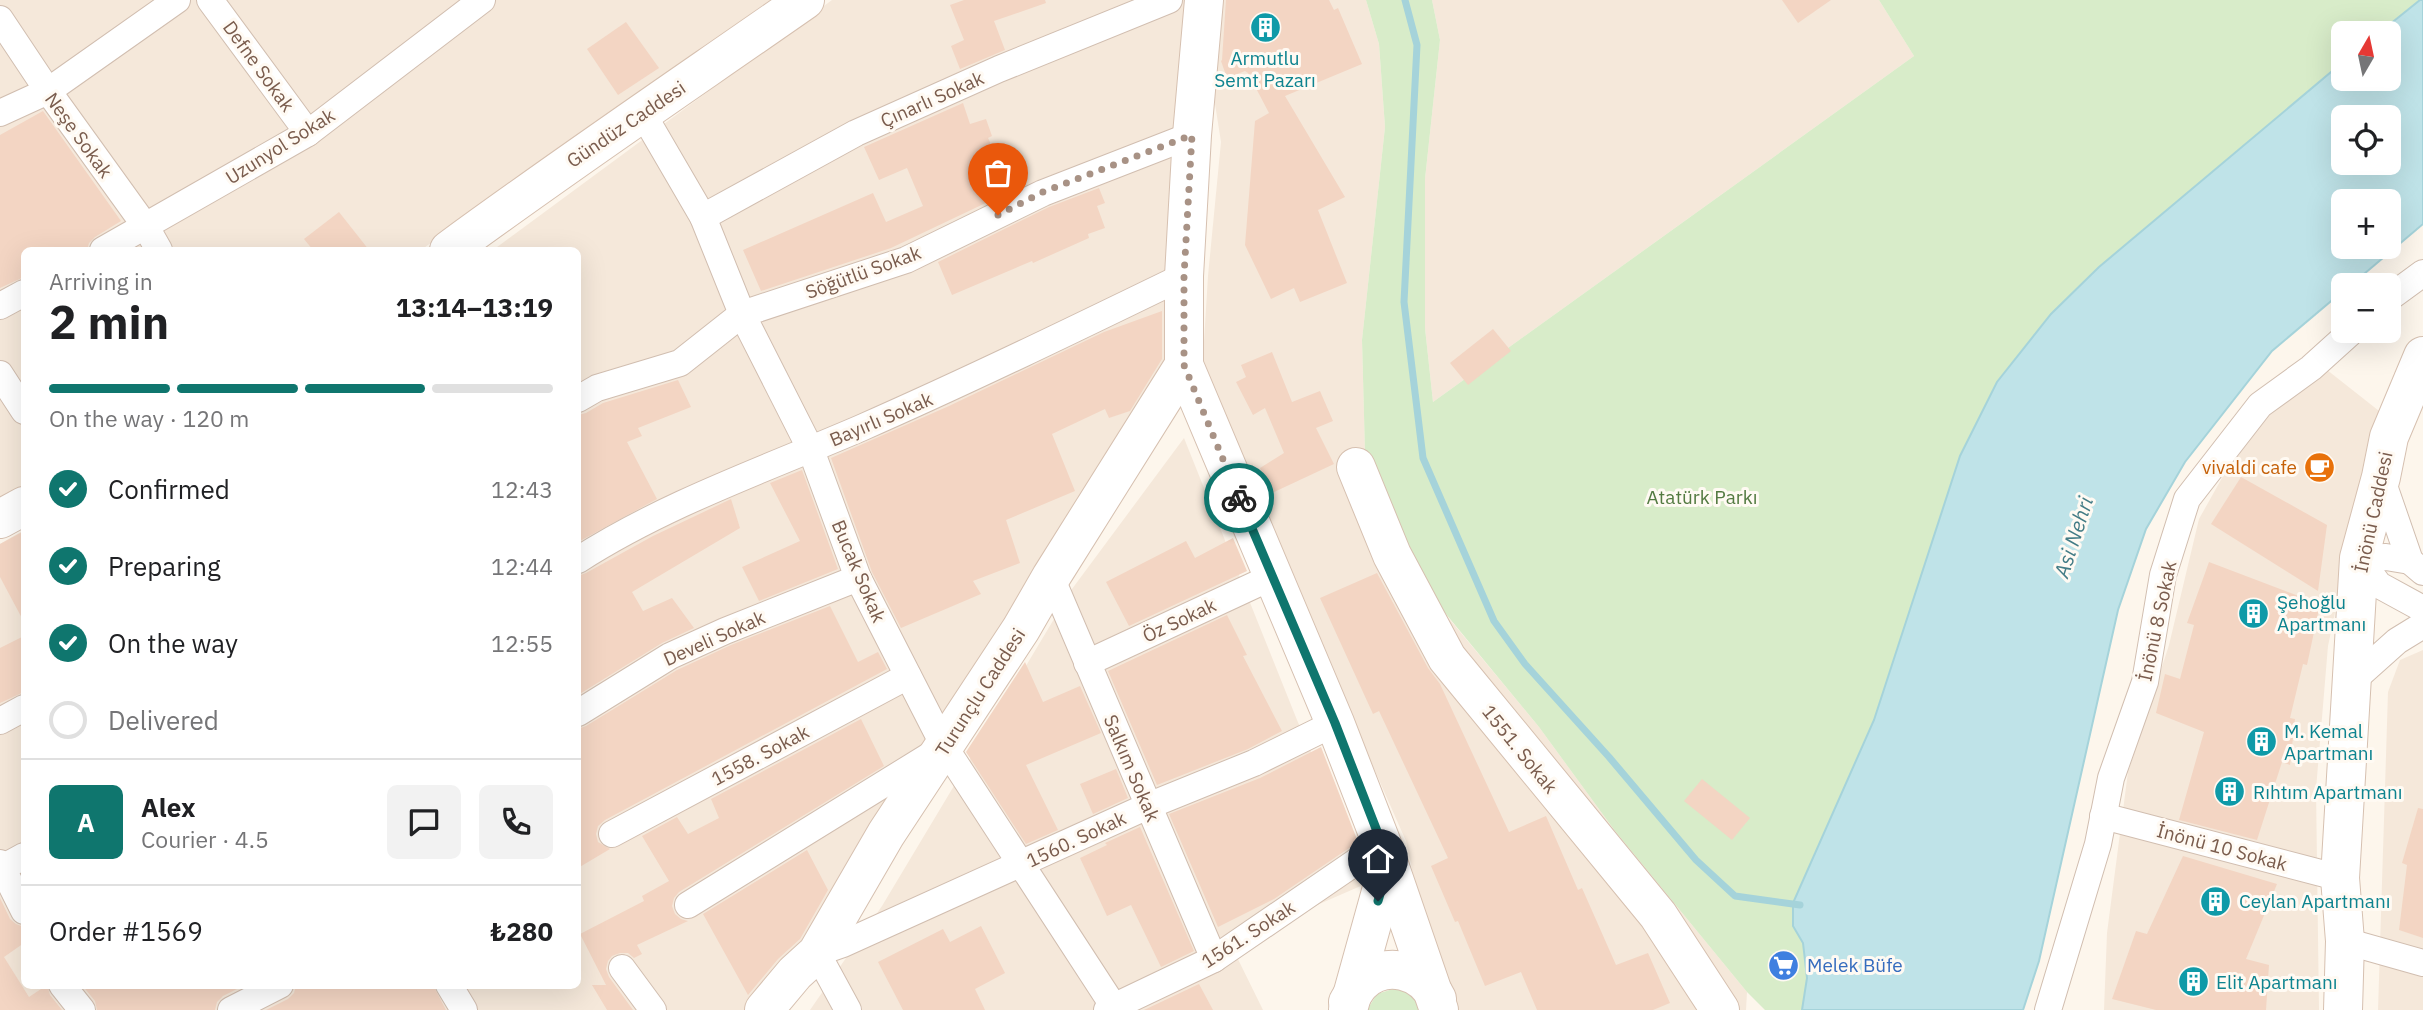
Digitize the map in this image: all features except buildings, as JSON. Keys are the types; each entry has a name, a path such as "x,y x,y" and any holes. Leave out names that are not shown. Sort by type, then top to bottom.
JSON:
{"street":[{"path":"0,113 48,91 177,0"},
{"name":"Defne Sokak","path":"210,0 308,132"},
{"name":"Uzunyol Sokak","path":"109,247 308,132 481,0"},
{"name":"Çınarlı Sokak","path":"703,217 856,133 999,69 1169,0"},
{"path":"1204,0 1192,135 1184,276 1184,365 1335,723 1383,846 1439,1004"},
{"name":"Gündüz Caddesi","path":"453,247 799,2"},
{"name":"Neşe Sokak","path":"0,19 157,247"},
{"name":"Bucak Sokak","path":"643,114 703,217 742,314 811,450 858,578 944,746 1112,1009"},
{"name":"Söğütlü Sokak","path":"581,397 597,388 680,363 742,314 906,260 1043,192 1192,135"},
{"path":"2401,289 2423,273"},
{"name":"Bayırlı Sokak","path":"581,558 615,536 964,383 1184,276"},
{"path":"0,306 21,295"},
{"name":"İnönü 8 Sokak","path":"2048,1010 2098,844 2110,778 2146,682 2164,575 2187,499 2260,405 2311,368 2339,343"},
{"name":"İnönü Caddesi","path":"2343,1010 2344,941 2340,878 2359,558 2389,437 2423,356"},
{"name":"Turunçlu Caddesi","path":"764,1010 794,973 817,953 886,834 1021,629 1184,365"},
{"path":"0,374 21,406"},
{"name":"1551. Sokak","path":"1356,467 1392,555 1447,658 1658,915 1720,1010"},
{"path":"2381,477 2416,567"},
{"path":"0,519 21,508"},
{"path":"2359,558 2386,557 2416,567"},
{"path":"2359,558 2379,585 2423,608"},
{"name":"Salkım Sokak","path":"1051,577 1214,959"},
{"name":"Öz Sokak","path":"1087,663 1272,577"},
{"name":"Develi Sokak","path":"581,711 670,656 858,578"},
{"path":"2350,683 2397,642 2423,625"},
{"name":"1558. Sokak","path":"612,834 908,676"},
{"path":"0,720 21,710"},
{"name":"1560. Sokak","path":"817,953 844,944 1148,806 1254,763 1335,723"},
{"path":"688,905 944,746"},
{"name":"İnönü 10 Sokak","path":"2104,816 2340,878"},
{"path":"1348,1005 1385,877 1383,846"},
{"name":"1561. Sokak","path":"1112,1009 1214,959 1383,846"},
{"path":"9,862 21,901"},
{"path":"2344,941 2423,963"},
{"path":"817,953 848,1010"},
{"path":"622,968 653,1010"},
{"path":"1348,1005 1360,984 1369,976 1399,969 1426,982 1439,1004"},
{"path":"65,989 82,1010"},
{"path":"231,1010 272,989"},
{"path":"451,989 464,1010"}],"shaded area":[{"path":"0,0 770,0 425,247 21,247 21,487 0,497"},
{"path":"832,0 1200,0 1173,374 764,1010 0,1010 0,544 21,532 21,989 581,989 581,247 497,247"},
{"path":"1204,0 1366,0 1379,44 1385,127 1362,340 1365,453 1427,592 1539,727 1615,831 1747,992 1746,1010 1450,1010 1418,897 1406,841 1239,463 1204,390 1203,358 1208,276 1221,142 1207,53"},
{"path":"1432,0 1879,0 1914,56 1433,402 1425,328 1425,179 1440,40"},
{"path":"2322,366 2388,418 2353,527 2328,646 2316,789 2319,1010 2104,1010 2107,933 2128,772 2169,645 2199,519 2254,421"},
{"path":"1184,438 1297,720 1361,866 1363,885 1230,943 1263,1010 810,1010 882,906 1072,589"},
{"path":"2423,650 2423,1010 2378,1010 2388,692 2400,660"}],"green space":[{"name":"Atatürk Parkı","path":"1366,0 1432,0 1440,40 1425,179 1425,328 1433,402 1914,56 1879,0 2420,0 2394,21 2331,21 2331,72 2099,267 2051,314 1960,456 1874,720 1793,903 1793,926 1803,943 1807,978 1802,1010 1765,1010 1747,992 1615,831 1539,727 1427,591 1365,453 1362,340 1385,127 1379,44"},
{"path":"1396,988 1406,990 1425,1010 1367,1010 1377,994"}],"water":[{"name":"Asi Nehri","path":"2423,0 2423,224 2401,243 2401,189 2331,189 2331,259 2382,259 2365,273 2331,273 2331,301 2272,351 2185,462 2146,529 2118,610 2039,961 2023,1010 1802,1010 1807,978 1803,943 1793,926 1793,903 1874,720 1960,456 1997,382 2051,314 2099,267 2331,72 2331,91 2401,91 2401,21 2394,21"}],"waterway":[{"path":"1405,0 1417,45 1404,302 1423,458 1494,621 1525,664 1609,757 1696,860 1735,896 1800,905"}],"way so far":[{"path":"998,215 1043,192 1192,135 1184,276 1184,365 1239,498"}],"place":[{"name":"Armutlu Semt Pazarı","path":"1265,27"},
{"name":"vivaldi cafe","path":"2320,467"},
{"name":"Şehoğlu Apartmanı","path":"2254,613"},
{"name":"M. Kemal Apartmanı","path":"2261,742"},
{"name":"Rıhtım Apartmanı","path":"2230,792"},
{"name":"Ceylan Apartmanı","path":"2216,901"},
{"name":"Melek Büfe","path":"1784,965"},
{"name":"Elit Apartmanı","path":"2193,982"}],"route":[{"path":"1239,498 1335,723 1384,848 1385,877 1378,901"}]}
